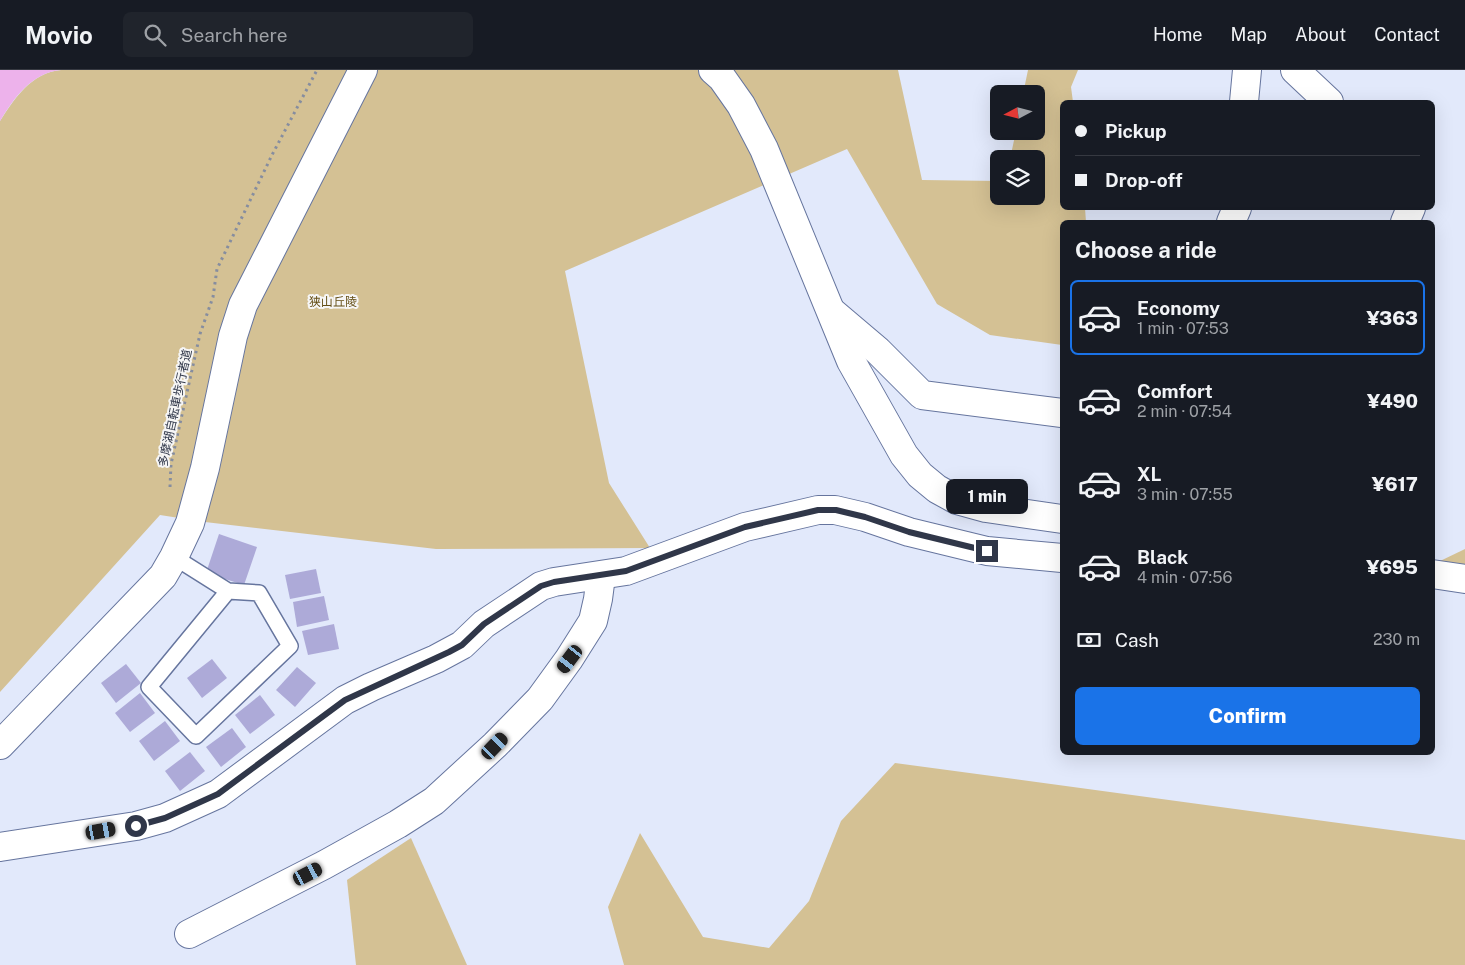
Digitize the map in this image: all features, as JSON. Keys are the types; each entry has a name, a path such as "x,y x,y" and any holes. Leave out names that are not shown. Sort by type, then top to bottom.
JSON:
{"street":[{"path":"0,745 162,576 174,557 190,523 209,449 233,336 242,305 363,70"},
{"path":"713,70 722,78 741,105 764,149 851,361 904,455 920,475 937,489 957,500 986,508 1060,519"},
{"path":"1244,100 1247,70"},
{"path":"1295,70 1327,100"},
{"path":"832,312 878,351 922,395 1060,413"},
{"path":"0,847 136,826 165,818 218,794 345,700 436,659 462,645 484,624 541,586 554,582 626,571 745,527 818,510 836,510 865,517 909,532 987,551 1060,558"},
{"path":"1435,574 1465,579"},
{"path":"189,934 324,865 398,824 434,801 495,746 540,699 570,659 593,621 601,576"}],"lane":[{"path":"174,557 228,591 260,592 290,646 196,736 149,687 228,591"}],"path":[{"name":"多摩湖自転車歩行者道","path":"170,489 171,464 200,334 213,297 216,268 317,70"}],"green space":[{"name":"狭山丘陵","path":"61,70 898,70 922,180 990,181 990,205 1045,205 1045,150 1012,150 1014,140 1045,140 1045,85 1025,85 1028,70 1078,70 1071,87 1073,100 1060,100 1060,210 1085,210 1086,220 1060,220 1060,345 990,335 937,304 847,149 565,271 609,483 650,548 436,549 160,515 0,692 0,121 25,88 41,76"},
{"path":"1465,549 1465,566 1438,562"},
{"path":"895,763 1465,840 1465,965 624,965 608,907 640,833 703,937 769,948 809,901 841,821"},
{"path":"411,838 467,965 356,965 347,880"}],"shaded area":[{"path":"0,70 61,70 50,72 32,81 11,104 0,121"}],"building":[{"path":"219,534 257,547 244,585 206,573"},
{"path":"316,569 321,593 290,599 285,575"},
{"path":"324,596 329,620 297,627 293,602"},
{"path":"334,624 339,649 308,655 302,631"},
{"path":"212,659 227,678 202,698 187,678"},
{"path":"126,664 141,683 116,703 101,683"},
{"path":"297,667 316,683 295,707 276,690"},
{"path":"140,693 155,713 130,732 115,713"},
{"path":"260,695 275,715 250,734 235,715"},
{"path":"165,721 180,741 154,761 139,741"},
{"path":"232,728 246,747 221,767 206,747"},
{"path":"190,752 205,771 180,791 165,771"}],"route":[{"path":"136,826 165,818 218,794 345,700 436,659 462,645 484,624 541,586 554,582 626,571 745,527 818,510 836,510 865,517 909,532 987,551"}]}
